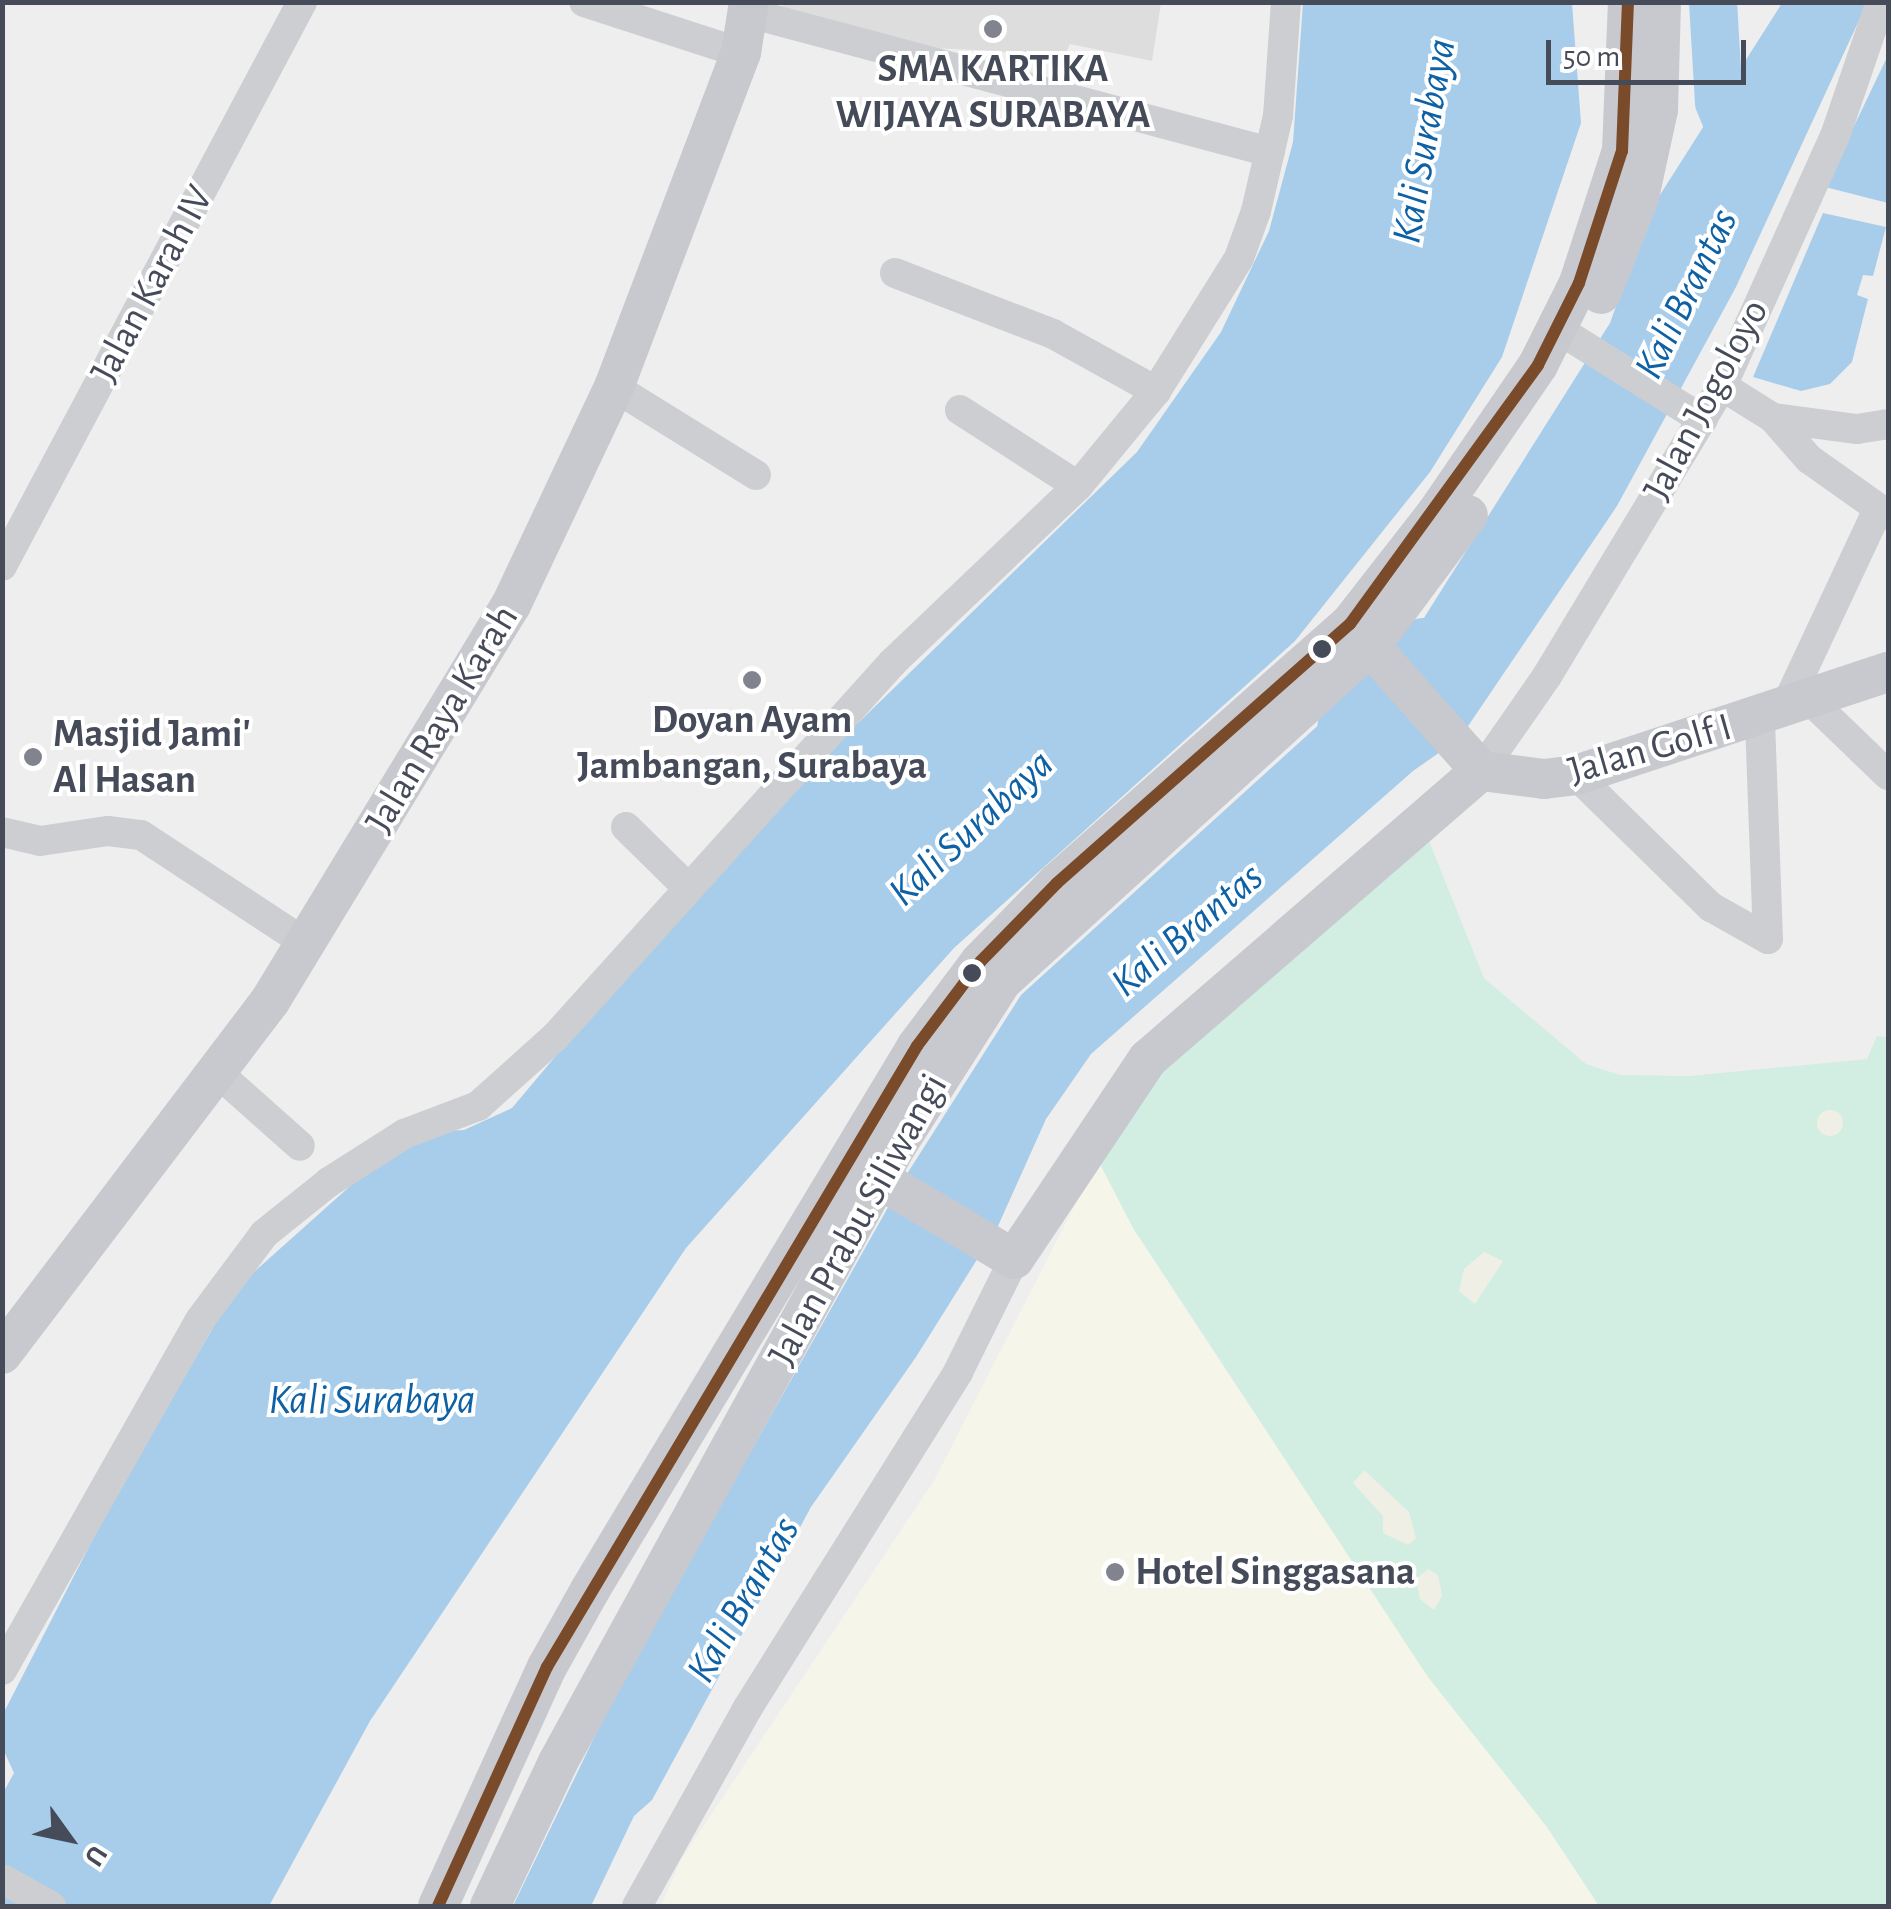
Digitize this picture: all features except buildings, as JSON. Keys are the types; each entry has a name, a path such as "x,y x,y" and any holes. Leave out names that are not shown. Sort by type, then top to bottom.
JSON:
{"main road":[{"name":"Jalan Prabu Siliwangi","path":"1575,340 1579,283 1622,151 1628,2"},
{"name":"Jalan Prabu Siliwangi","path":"438,1906 547,1667 1002,981 1370,645 1460,528 1575,340 1639,197 1658,110 1660,2"},
{"name":"Jalan Raya Karah","path":"2,1354 219,1074 307,944 511,605 614,386 741,53 749,8"},
{"path":"872,1175 1004,1253 1148,1058 1473,764 1370,645"},
{"name":"Jalan Golf I","path":"1473,764 1544,779 1576,775 1881,682"},
{"name":"Jalan Prabu Siliwangi","path":"490,1906 592,1699 872,1175"},
{"path":"547,1667 572,1668 592,1699"}],"street":[{"name":"Jalan Karah IV","path":"2,566 302,2"},
{"path":"584,2 741,53"},
{"path":"2,1670 200,1320 254,1246 298,1204 389,1144 497,1092 555,1036 894,662 1078,486 1156,391 1238,258 1270,152 1286,2"},
{"name":"Jalan Jogoloyo","path":"1473,764 1547,676 1693,414 1722,386 1835,136 1881,2"},
{"path":"749,8 1270,152"},
{"path":"894,273 1062,338 1156,391"},
{"path":"1575,340 1693,414"},
{"path":"614,386 756,475"},
{"path":"1576,775 1711,907 1765,939 1771,931 1762,884 1785,709 1883,512 1809,459 1773,418 1722,386"},
{"path":"960,410 1078,486"},
{"path":"1773,418 1857,428 1888,424"},
{"path":"1785,709 1888,775"},
{"path":"626,828 687,887"},
{"path":"2,832 40,841 108,831 141,835 307,944"},
{"path":"219,1074 300,1146"},
{"path":"638,1906 747,1709 958,1372 1004,1253"},
{"path":"2,1879 52,1906"}],"shaded area":[{"name":"SMA KARTIKA WIJAYA SURABAYA","path":"783,2 1161,3 1152,61 1070,44 1060,66 1000,51 881,46 782,15"},
{"name":"Hotel Singgasana","path":"1098,1160 1133,1228 1428,1677 1547,1827 1599,1906 661,1906 681,1860 935,1479"}],"green space":[{"path":"1425,831 1484,978 1586,1064 1620,1075 1689,1076 1867,1059 1877,1036 1888,1037 1888,1906 1599,1906 1547,1827 1428,1677 1133,1228 1098,1160 1146,1076"}],"sand":[{"path":"1830,1110 1839,1114 1843,1123 1839,1132 1830,1136 1821,1132 1817,1123 1821,1114"},
{"path":"1484,1252 1503,1261 1475,1304 1459,1291 1464,1269"},
{"path":"1364,1470 1409,1512 1416,1538 1408,1545 1383,1533 1383,1516 1353,1483"},
{"path":"1428,1569 1438,1575 1442,1596 1434,1610 1420,1599 1416,1579"}],"water":[{"name":"Kali Surabaya","path":"1303,3 1572,3 1581,123 1502,357 1430,472 1295,641 954,948 686,1248 370,1721 269,1906 3,1906 3,1793 14,1773 3,1749 3,1714 113,1500 236,1288 367,1171 425,1132 464,1130 512,1108 629,969 856,725 1137,452 1221,332 1269,231 1293,142"},
{"path":"1782,3 1867,3 1736,287 1617,506 1460,738 1413,771 1091,1054 1046,1119 998,1226 916,1357 811,1507 652,1800 634,1816 591,1906 513,1906 618,1688 905,1177 1021,995 1345,701 1393,667 1610,323 1651,209"},
{"path":"1888,55 1888,203 1825,187"},
{"path":"1823,213 1886,227 1873,276 1863,275 1857,295 1868,299 1852,362 1830,384 1801,391 1753,377"}],"waterway":[{"path":"1713,2 1719,102 1742,159"},
{"name":"Kali Brantas","path":"1336,766 1345,701 1423,642"}],"transit line":[{"path":"438,1906 547,1667 917,1046 980,962 1057,883 1350,624 1538,365 1579,283 1622,151 1628,2"}],"place":[{"name":"SMA KARTIKA WIJAYA SURABAYA","path":"993,29"},
{"name":"Doyan Ayam Jambangan, Surabaya","path":"752,680"},
{"name":"Masjid Jami' Al Hasan","path":"33,757"},
{"name":"Hotel Singgasana","path":"1115,1572"}]}
